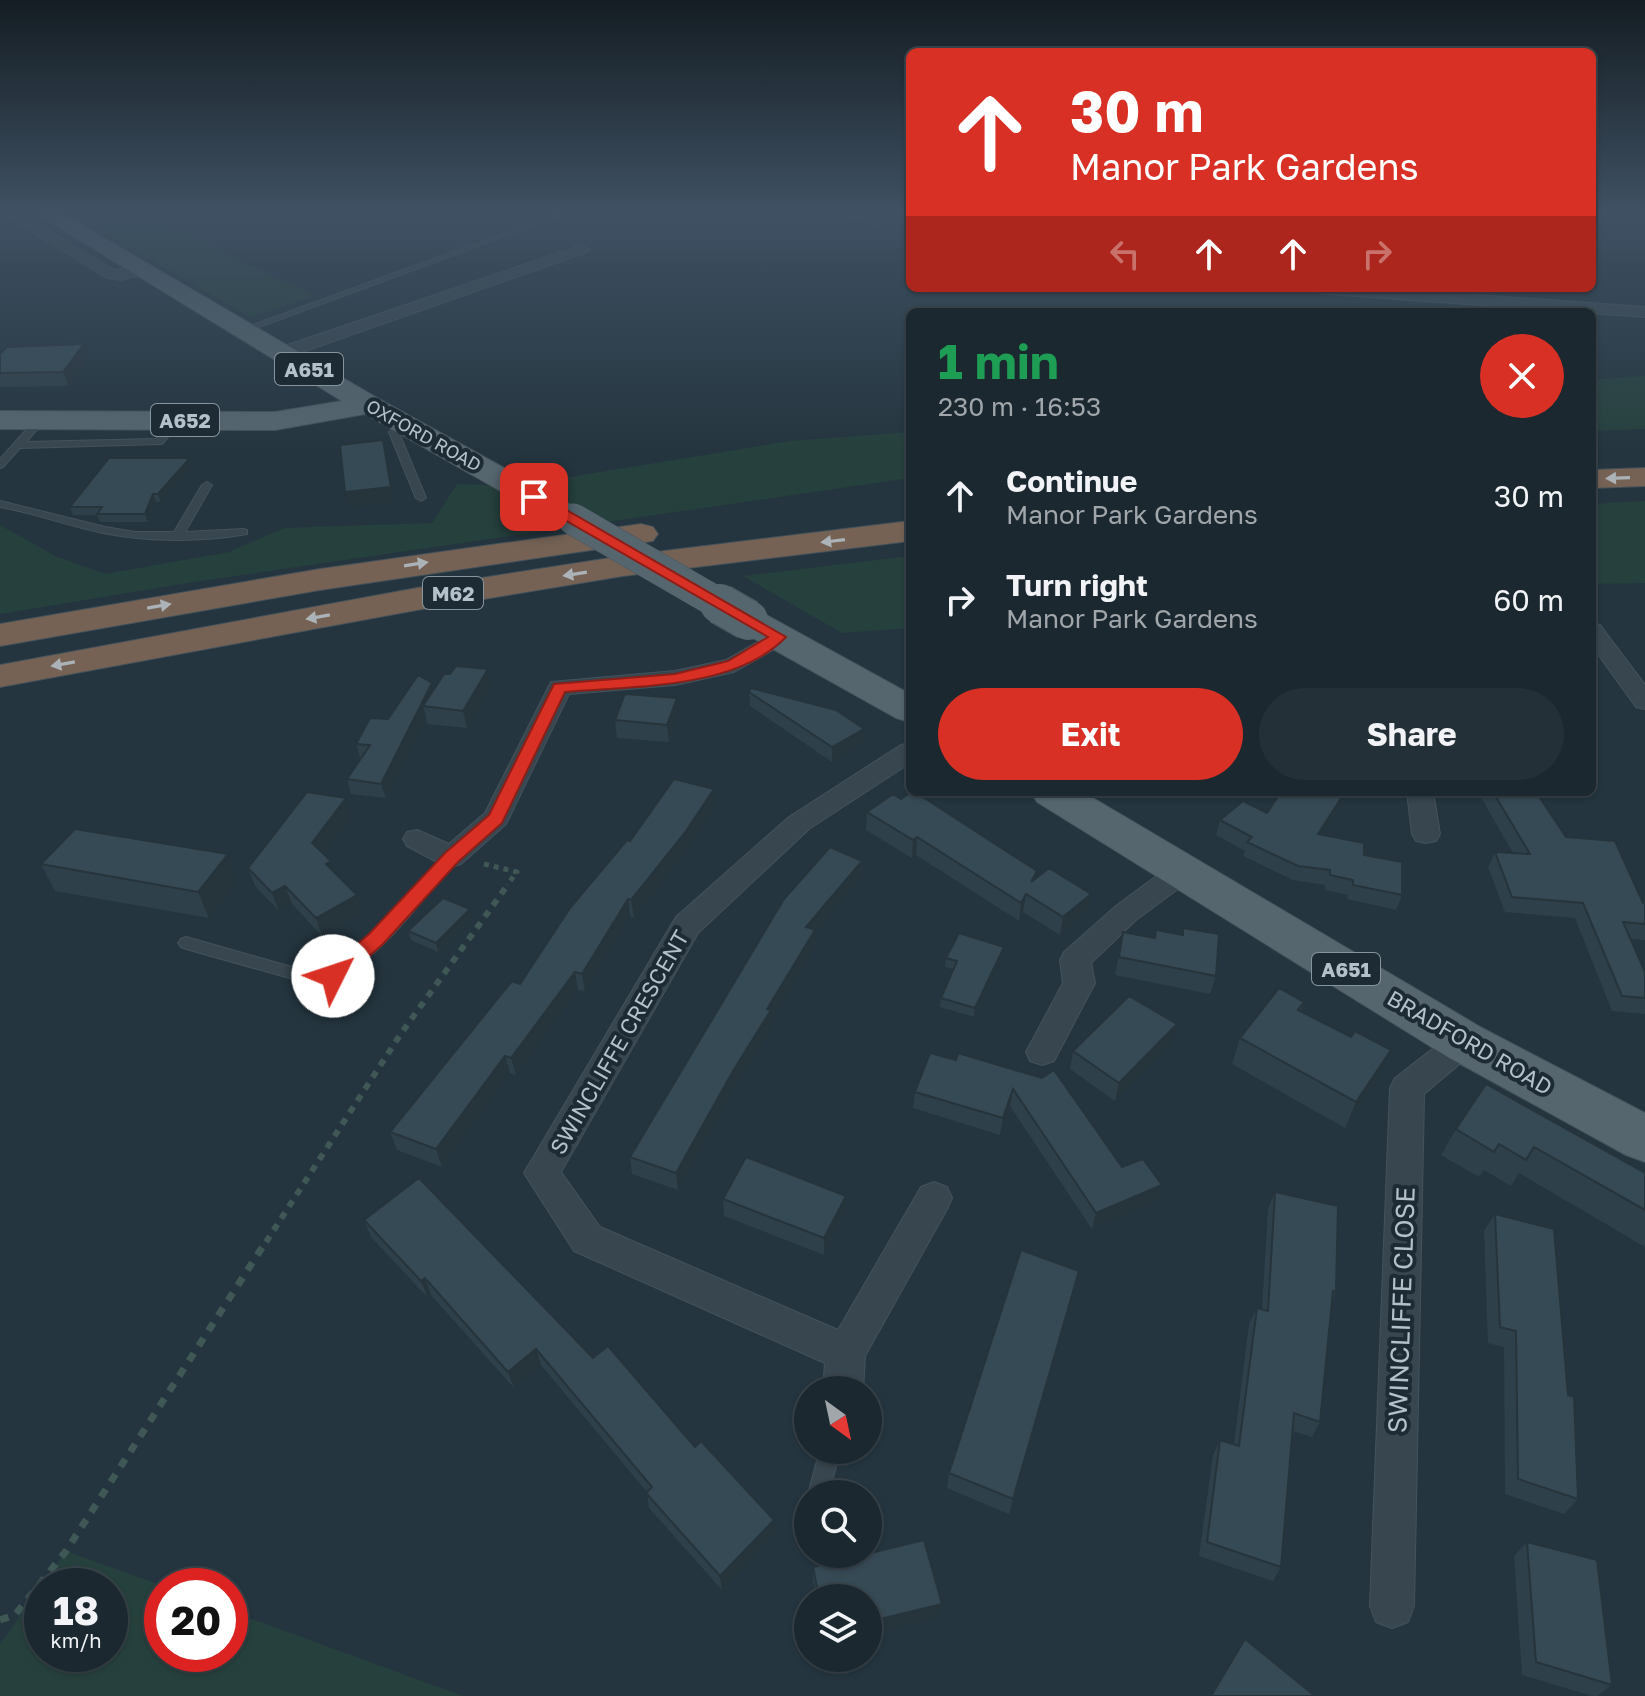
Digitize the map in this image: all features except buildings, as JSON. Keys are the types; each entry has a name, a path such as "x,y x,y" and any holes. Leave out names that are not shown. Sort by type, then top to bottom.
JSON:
{"highway":[{"path":"1596,451 1645,450"},
{"path":"1596,479 1645,477"},
{"name":"M62","path":"0,635 211,596 473,555 906,501"},
{"name":"M62","path":"0,676 417,599 607,568 906,531"}],"main road":[{"name":"OXFORD ROAD","path":"183,293 369,405 763,628"},
{"name":"A652","path":"0,420 275,421 369,405"},
{"name":"A651","path":"763,628 906,708"},
{"name":"BRADFORD ROAD","path":"1059,796 1464,1042 1645,1139"}],"street":[{"path":"282,353 454,293"},
{"path":"1454,293 1645,312"},
{"path":"417,839 451,857 496,818 560,687 690,675 734,665 763,628"},
{"path":"1596,635 1645,702"},
{"name":"SWINCLIFFE CRESCENT","path":"906,754 799,823 687,925 542,1173 587,1239 845,1372 934,1198"},
{"path":"1421,796 1426,834"},
{"path":"1042,1052 1079,983 1075,960 1126,913 1184,870"},
{"name":"SWINCLIFFE CLOSE","path":"1392,1606 1407,1088 1464,1042"}],"lane":[{"path":"243,330 344,293"},
{"path":"0,465 40,420"},
{"path":"18,445 159,442 177,420"},
{"path":"404,424 394,432 421,498"},
{"path":"178,535 207,485"},
{"path":"0,504 23,507 118,533 178,535 243,532"},
{"path":"186,943 318,980 333,976 376,939 451,857"}],"path":[{"path":"0,1620 15,1615 66,1551 400,1035 517,872 451,857"}],"green space":[{"path":"208,293 308,293 314,296 250,317"},
{"path":"1645,376 1645,429 1596,431 1596,380"},
{"path":"906,432 906,479 200,581 0,614 0,525 55,556 105,574 229,552 284,528 432,523 457,484 515,486 790,441"},
{"path":"1645,501 1645,583 1596,584 1596,504"},
{"path":"906,556 906,628 842,633 743,576"},
{"path":"66,1551 113,1568 54,1568"},
{"path":"128,1573 144,1579 144,1672 248,1672 248,1618 463,1696 0,1696 0,1644 24,1610 24,1672 128,1672"}],"route":[{"path":"333,976 376,939 451,857 496,818 560,687 675,678 734,665 779,637 534,497"}]}
